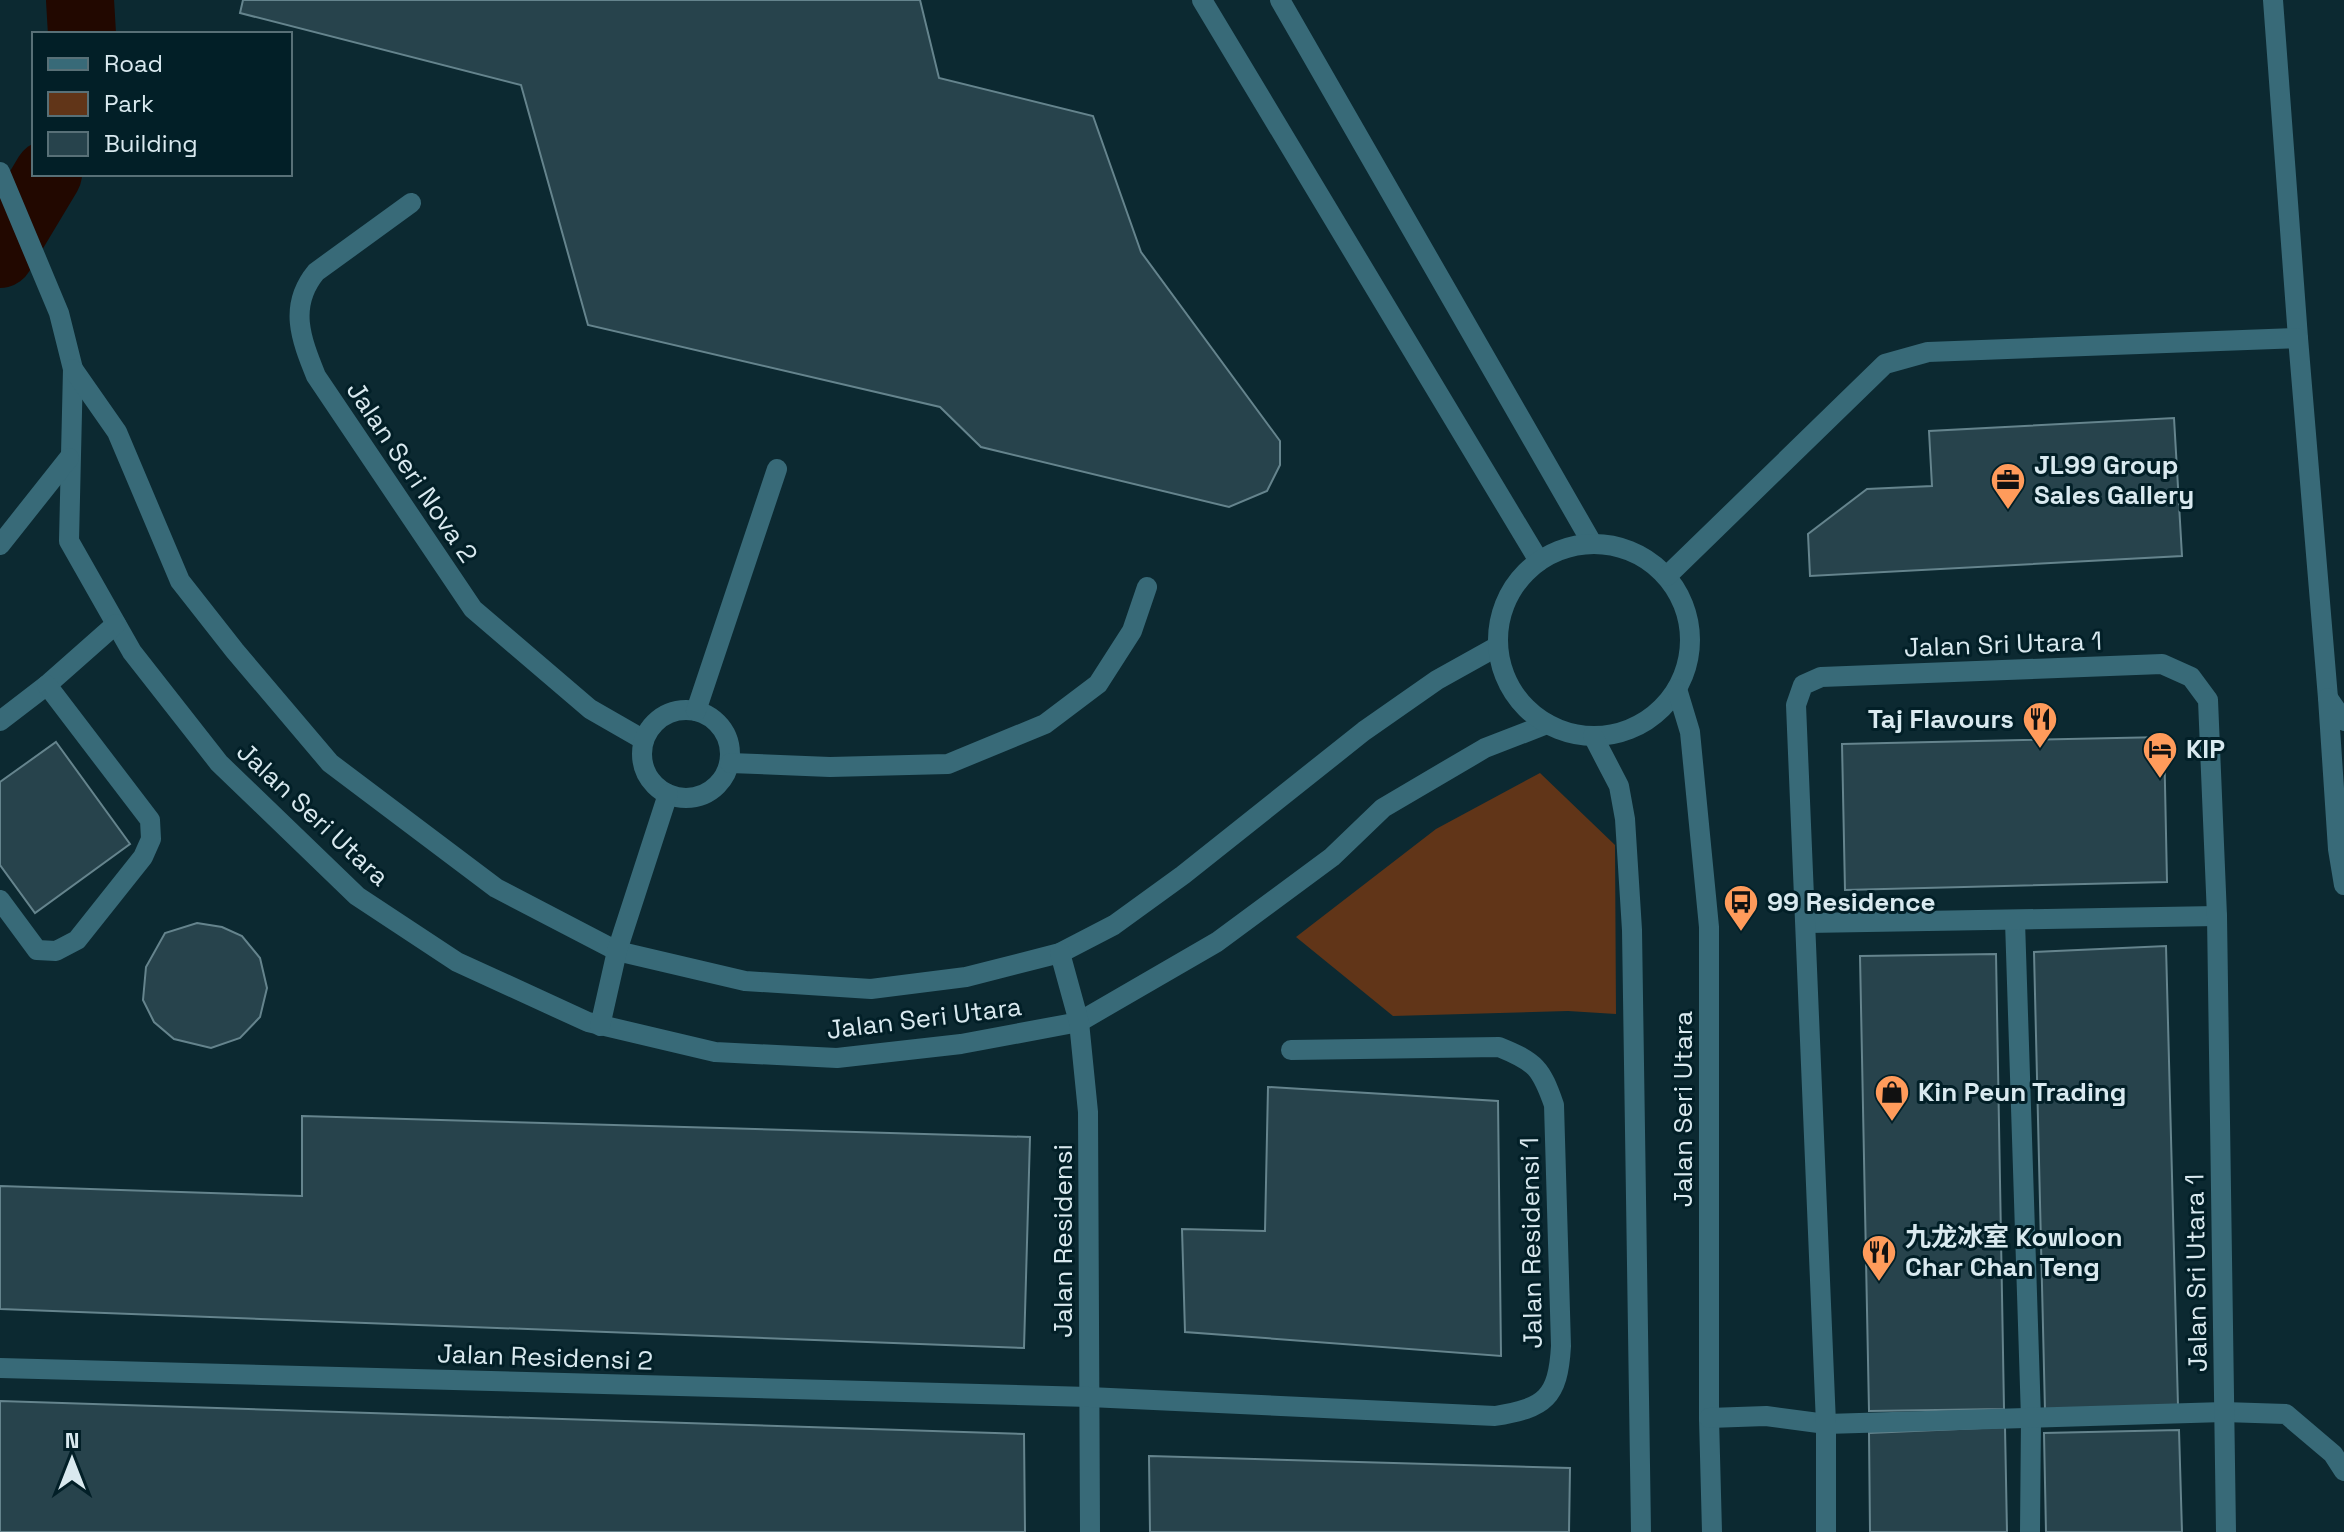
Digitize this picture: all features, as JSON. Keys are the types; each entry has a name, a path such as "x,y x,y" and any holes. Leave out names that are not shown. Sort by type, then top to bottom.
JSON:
{"street":[{"path":"1202,0 1539,561"},
{"path":"1280,0 1592,543"},
{"path":"2273,0 2338,849 2344,885"},
{"name":"Jalan Seri Utara","path":"0,172 59,313 73,369 69,541 132,652 219,763 357,896 457,962 600,1026 715,1052 837,1058 961,1044 1079,1022 1217,942 1332,857 1383,808 1485,748 1547,724"},
{"name":"Jalan Seri Nova 2","path":"411,203 316,272 304,286 299,304 302,341 316,376 473,609 590,709 644,740"},
{"path":"1667,576 1885,364 1928,352 2298,338"},
{"name":"Jalan Seri Utara","path":"73,369 117,432 180,581 330,763 496,888 617,951 745,981 871,989 966,977 1060,953 1114,925 1183,875 1364,731 1437,680 1498,646"},
{"path":"0,545 69,458"},
{"path":"696,711 777,469"},
{"path":"1592,543 1620,547 1646,559 1667,576 1683,602 1690,631 1689,661 1677,689 1655,714 1627,730 1593,736 1569,733 1547,724 1522,704 1505,677 1498,646 1501,613 1515,583 1539,561 1565,548 1592,543"},
{"path":"730,763 830,767 948,764 1045,724 1098,684 1132,631 1147,587"},
{"path":"0,721 47,685 116,624"},
{"name":"Jalan Sri Utara 1","path":"1826,1532 1826,1424 1796,705 1803,685 1821,677 2162,664 2191,677 2208,700 2217,916 2226,1532"},
{"path":"0,900 37,950 56,951 77,940 143,857 151,839 150,820 47,685"},
{"name":"Jalan Seri Utara","path":"1677,689 1690,732 1709,927 1709,1418 1712,1532"},
{"path":"2328,698 2344,721"},
{"path":"683,709 696,711 720,724 727,736 730,763 717,786 706,793 694,798 668,794 648,777 643,766 644,740 650,728 670,712 683,709"},
{"name":"Jalan Seri Utara","path":"1593,736 1619,786 1625,819 1632,930 1641,1532"},
{"path":"600,1026 617,951 668,794"},
{"path":"1807,923 2217,916"},
{"path":"2015,921 2031,1418 2030,1532"},
{"name":"Jalan Residensi","path":"1060,953 1079,1022 1088,1112 1090,1532"},
{"name":"Jalan Residensi 1","path":"1089,1397 1495,1416 1520,1412 1548,1398 1560,1373 1561,1346 1554,1105 1544,1075 1524,1057 1499,1047 1291,1050"},
{"name":"Jalan Residensi 2","path":"0,1368 1089,1397"},
{"path":"1709,1418 1766,1416 1826,1424 2224,1412 2286,1414 2333,1454 2344,1471"}],"green space":[{"path":"1540,773 1615,845 1616,1014 1568,1011 1393,1016 1296,937 1436,829"}],"building":[{"path":"243,0 920,0 939,78 1093,116 1141,252 1280,441 1280,465 1267,491 1229,507 981,447 940,407 588,325 521,85 240,13"},
{"name":"JL99 Group Sales Gallery","path":"2174,418 2182,556 1810,576 1808,534 1867,489 1932,486 1929,431"},
{"path":"2164,737 2167,882 1845,890 1842,744"},
{"path":"56,742 130,844 35,913 0,865 0,782"},
{"path":"197,923 222,927 242,936 260,958 267,988 260,1017 240,1038 211,1048 174,1039 154,1022 143,1000 146,967 165,933"},
{"path":"2166,946 2178,1406 2045,1411 2034,952"},
{"path":"1996,954 2004,1409 1869,1411 1860,956"},
{"path":"1268,1087 1498,1101 1501,1356 1185,1332 1182,1229 1265,1231"},
{"path":"302,1116 1030,1137 1024,1348 0,1309 0,1186 302,1196"},
{"path":"0,1401 1024,1434 1025,1532 0,1532"},
{"path":"2005,1427 2007,1532 1870,1532 1869,1433"},
{"path":"2179,1430 2182,1532 2046,1532 2044,1433"},
{"path":"1149,1456 1570,1468 1569,1532 1150,1532"}],"waterway":[{"path":"80,0 82,32"},
{"path":"0,254 47,176"}],"place":[{"name":"JL99 Group Sales Gallery","path":"2008,511"},
{"name":"Taj Flavours","path":"2040,750"},
{"name":"KIP","path":"2160,780"},
{"name":"99 Residence","path":"1741,933"},
{"name":"Kin Peun Trading","path":"1892,1123"},
{"name":"九龙冰室 Kowloon Char Chan Teng","path":"1879,1283"}]}
